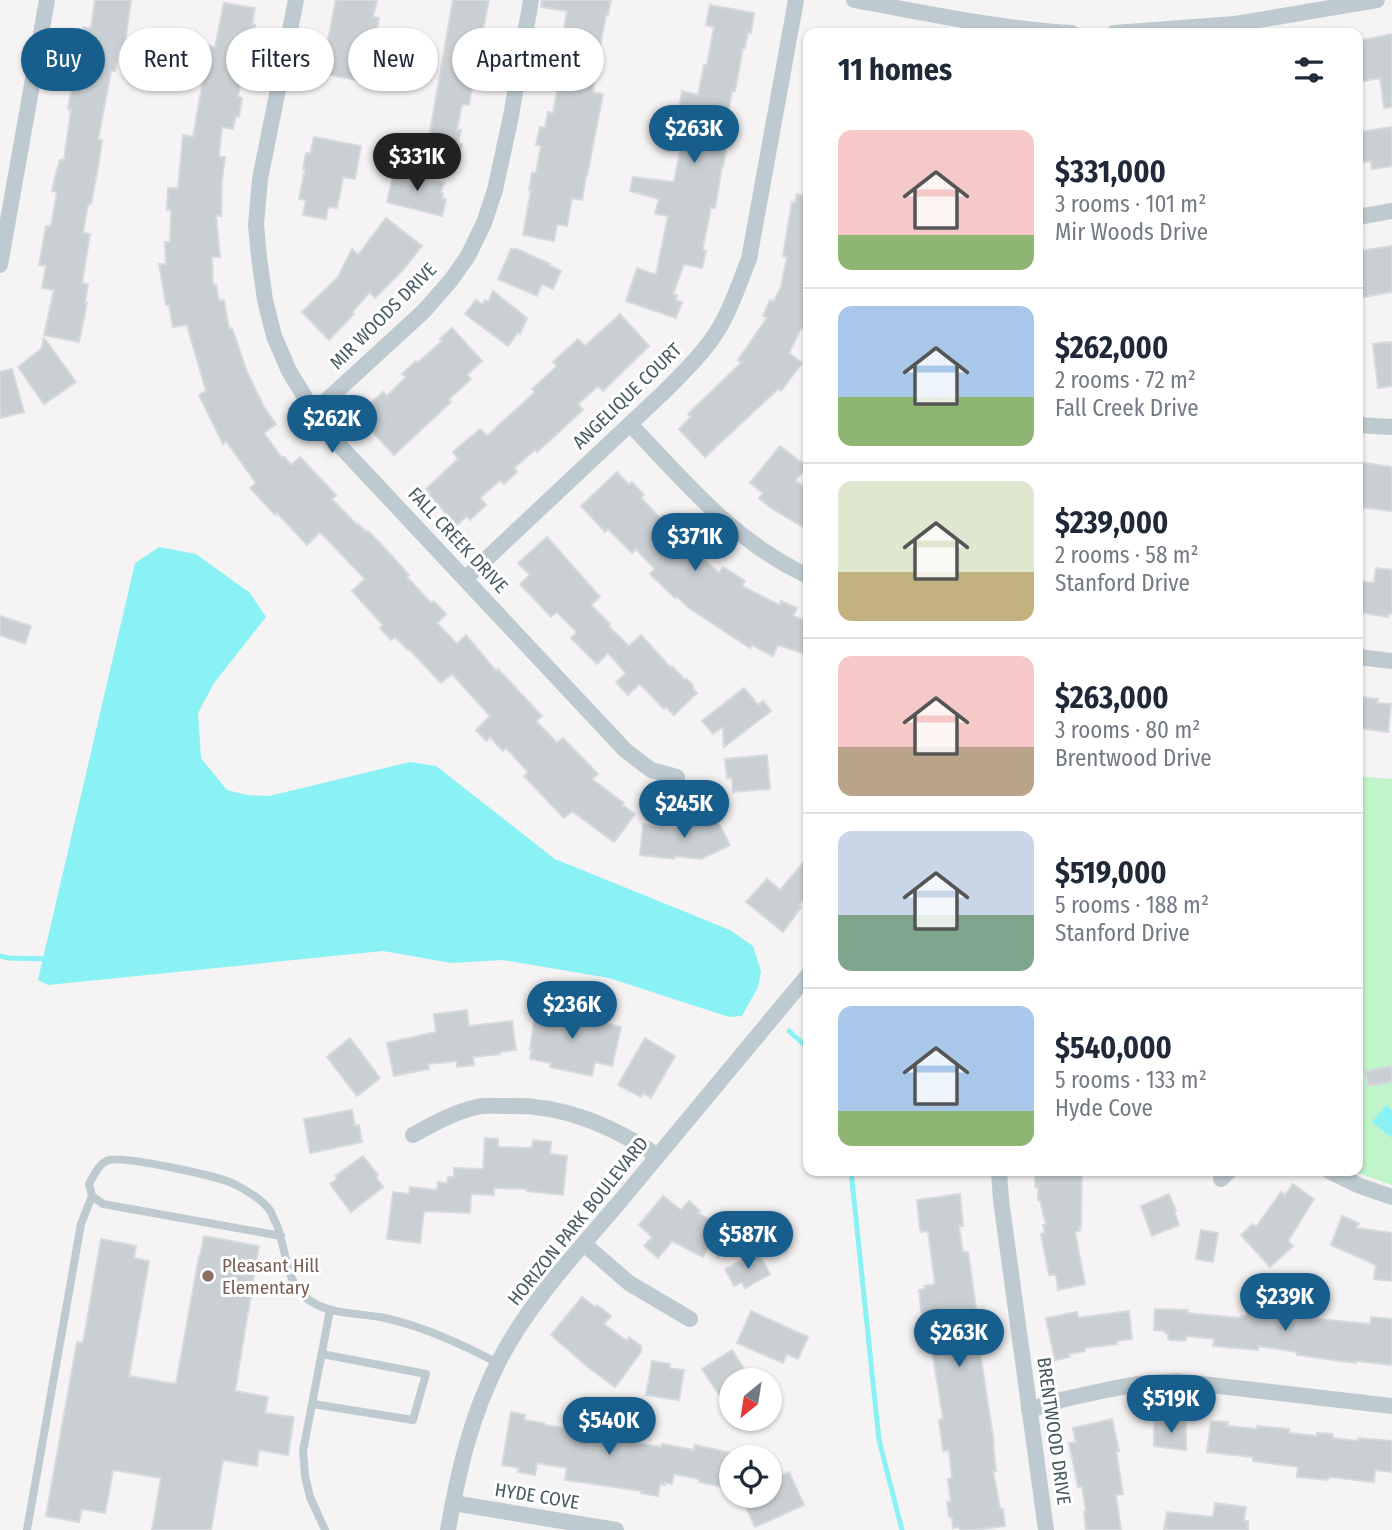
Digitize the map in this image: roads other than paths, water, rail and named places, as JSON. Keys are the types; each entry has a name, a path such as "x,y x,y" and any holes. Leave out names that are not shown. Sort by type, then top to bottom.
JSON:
{"street":[{"path":"0,265 47,0"},
{"name":"FALL CREEK DRIVE","path":"296,0 260,178 256,225 264,300 274,336 289,371 314,412 342,448 625,750 651,770 677,777"},
{"name":"MIR WOODS DRIVE","path":"314,412 424,311 468,256 484,223 495,190 511,116 530,0"},
{"name":"ANGELIQUE COURT","path":"466,578 686,370 720,326 735,297 749,259 796,0"},
{"path":"854,0 1019,28"},
{"path":"1181,28 1235,24 1377,0"},
{"path":"1363,216 1392,211"},
{"path":"630,424 733,529 764,552 803,573"},
{"path":"1363,425 1392,427"},
{"path":"1363,658 1392,662"},
{"name":"HORIZON PARK BOULEVARD","path":"448,1530 466,1443 480,1404 512,1338 584,1244 803,981"},
{"path":"412,1135 444,1118 478,1107 519,1105 562,1111 594,1121 627,1136 658,1156"},
{"name":"BRENTWOOD DRIVE","path":"999,1176 1046,1530"},
{"path":"1339,1176 1392,1197"},
{"path":"584,1244 629,1283 691,1319"},
{"path":"1029,1410 1120,1387 1176,1381 1392,1405"},
{"name":"HYDE COVE","path":"453,1503 616,1530"}],"lane":[{"path":"27,1530 81,1224 92,1196 89,1184 100,1165 108,1161 127,1160 232,1183 252,1194 270,1209 281,1236 289,1277 298,1290 313,1303 330,1310 384,1318 422,1328 457,1341 498,1363"},
{"path":"92,1196 103,1204 281,1236"},
{"path":"325,1530 310,1497 303,1451 330,1310"},
{"path":"313,1404 413,1420 426,1374 322,1354"}],"water":[{"path":"159,547 196,554 250,593 266,617 214,683 198,713 201,758 227,790 247,795 269,796 410,762 436,766 555,859 730,930 753,946 761,971 758,987 742,1016 729,1017 609,978 503,960 451,963 383,951 48,985 38,980 135,563"},
{"path":"1386,1105 1392,1110 1392,1138 1372,1122"}],"waterway":[{"path":"0,956 48,959"},
{"path":"789,1031 803,1044"},
{"path":"852,1176 879,1440 902,1530"}],"place":[{"name":"Pleasant Hill Elementary","path":"208,1276"}]}
